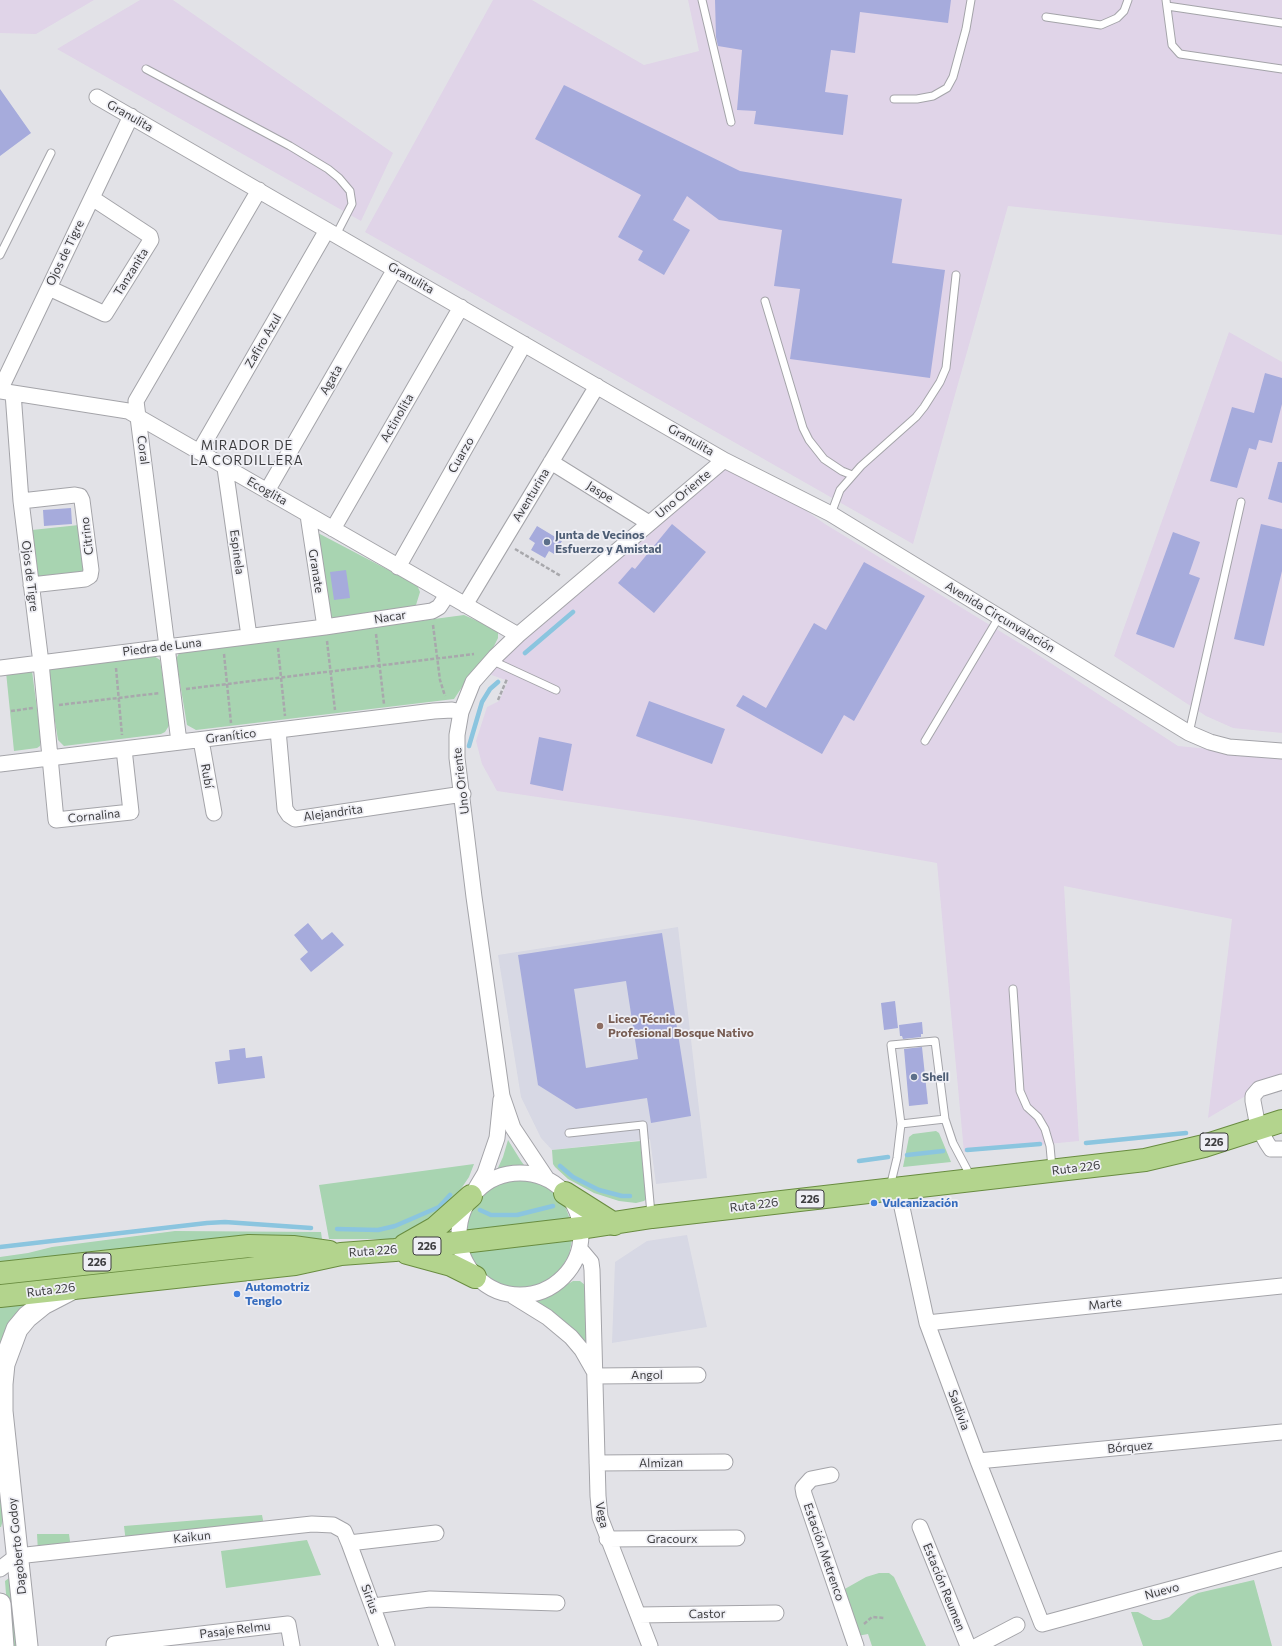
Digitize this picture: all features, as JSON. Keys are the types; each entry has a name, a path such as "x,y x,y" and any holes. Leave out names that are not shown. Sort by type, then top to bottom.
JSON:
{"main road":[{"name":"Ruta 226","path":"0,1296 295,1264 340,1254 395,1250 458,1242 581,1241 614,1224 652,1217 1145,1160 1204,1146 1258,1127 1282,1121"},
{"path":"565,1193 614,1224"},
{"path":"395,1250 435,1228 471,1196"},
{"name":"Ruta 226","path":"0,1273 249,1246 293,1247 340,1254"},
{"path":"395,1250 451,1265 475,1277"},
{"name":"Dagoberto Godoy","path":"27,1646 2,1410 4,1364 17,1329 27,1317 43,1304 76,1287"},
{"path":"0,1538 17,1556"},
{"name":"Dagoberto Godoy","path":"0,1604 3,1646"}],"street":[{"name":"Granulita","path":"97,97 724,460"},
{"name":"Ojos de Tigre","path":"50,758 46,707 21,501 4,392 49,288 131,116"},
{"name":"Coral","path":"179,742 166,647 138,417 137,398 258,190"},
{"name":"Tanzanita","path":"49,288 105,314 151,240 150,236 92,198"},
{"name":"Zafiro Azul","path":"199,452 331,232"},
{"name":"Agata","path":"267,491 396,269"},
{"name":"Actinolita","path":"333,529 461,307"},
{"name":"Cuarzo","path":"398,566 524,344"},
{"name":"Aventurina","path":"465,605 596,386"},
{"name":"Ecoglita","path":"4,392 117,408 128,411 225,468 518,634"},
{"name":"Avenida Circunvalación","path":"724,460 831,514 1190,733 1210,742 1229,747 1282,750"},
{"name":"Uno Oriente","path":"547,1179 513,1128 502,1096 474,897 457,749 457,735 461,712 473,682 491,660 518,634 724,460"},
{"name":"Jaspe","path":"551,462 649,523"},
{"name":"Espinela","path":"225,468 249,636"},
{"name":"Citrino","path":"21,501 80,496 82,500 91,570 90,576 84,579 31,585"},
{"name":"Granate","path":"308,515 325,627"},
{"path":"432,610 438,607 447,594"},
{"name":"Nacar","path":"325,627 432,610"},
{"name":"Piedra de Luna","path":"0,668 325,627"},
{"name":"Granítico","path":"0,764 386,716 445,710 461,712"},
{"name":"Alejandrita","path":"282,729 285,809 295,818 463,794"},
{"name":"Rubí","path":"201,740 214,813"},
{"name":"Cornalina","path":"50,758 56,820 131,812 124,749"},
{"path":"1282,1082 1258,1089 1253,1096 1253,1106 1258,1127 1272,1149 1282,1149"},
{"name":"Uno Oriente","path":"458,1242 458,1226 463,1210 485,1172 497,1138 502,1096"},
{"path":"471,1196 481,1186 493,1179 506,1174 520,1173 534,1174 547,1179 565,1193"},
{"name":"Saldivia","path":"894,1189 928,1323 978,1462 1042,1624"},
{"name":"Vega","path":"565,1193 573,1203 581,1241 591,1262 592,1270 596,1376 597,1464 600,1517 650,1646"},
{"path":"458,1242 464,1261 475,1277 486,1286 498,1292 512,1296 530,1296 547,1290 562,1280 573,1266 581,1241"},
{"name":"Marte","path":"928,1323 1282,1286"},
{"name":"Vega","path":"512,1296 548,1317 572,1337 582,1350 596,1376"},
{"name":"Angol","path":"596,1376 698,1375"},
{"name":"Bórquez","path":"978,1462 1282,1432"},
{"name":"Almizan","path":"597,1464 725,1462"},
{"name":"Estación Metrenco","path":"831,1475 811,1479 803,1488 856,1646"},
{"name":"Kaikun","path":"17,1556 312,1524 333,1525 344,1531 351,1547"},
{"name":"Estación Reumen","path":"920,1527 977,1646"},
{"path":"351,1547 436,1533"},
{"name":"Gracourx","path":"608,1539 737,1538"},
{"name":"Sirius","path":"351,1547 387,1646"},
{"path":"0,1569 17,1556"},
{"name":"Nuevo","path":"1042,1624 1282,1559"},
{"path":"373,1606 430,1599 557,1603"},
{"name":"Castor","path":"638,1615 776,1613"},
{"name":"Pasaje Relmu","path":"114,1646 114,1644 288,1624 292,1646"},
{"path":"977,1646 1017,1625"}],"lane":[{"path":"702,0 731,122"},
{"path":"894,99 917,99 933,96 947,88 954,77 966,29 971,0"},
{"path":"1046,17 1101,25 1117,18 1124,11 1128,0"},
{"path":"1282,23 1166,3 1172,45 1180,54 1282,69"},
{"path":"146,69 328,168 350,191 352,204 331,232"},
{"path":"0,255 51,153"},
{"path":"831,514 840,490 852,475 916,417 940,382 946,368 956,275"},
{"path":"765,301 803,428 809,440 816,451 828,462 842,472 852,475"},
{"path":"1190,733 1241,502"},
{"path":"925,741 999,617"},
{"path":"491,660 556,690"},
{"path":"1013,989 1020,1091 1027,1107 1038,1117 1045,1129 1050,1146 1052,1171"},
{"path":"894,1189 901,1124 891,1045 935,1041 945,1119 960,1159 973,1180"},
{"path":"901,1124 945,1119"},
{"path":"569,1133 643,1125 652,1217"}],"path":[{"path":"503,541 561,576"},
{"path":"432,610 444,696 448,697"},
{"path":"375,619 386,716"},
{"path":"325,627 337,723"},
{"path":"276,633 281,678 282,729"},
{"path":"222,640 233,736"},
{"path":"114,654 124,749"},
{"path":"11,711 474,654"},
{"path":"498,700 512,669"},
{"path":"866,1621 872,1617 884,1618"}],"shaded area":[{"path":"0,0 94,0 36,34 0,33"},
{"path":"140,0 173,0 393,153 361,221 57,49"},
{"path":"493,0 532,0 644,65 699,51 688,0 1282,0 1282,235 1008,206 913,544 365,232"},
{"path":"1229,332 1282,362 1282,733 1233,728 1206,716 1114,656"},
{"path":"732,459 825,524 1029,649 1178,746 1282,756 1282,1078 1266,1084 1208,1118 1232,919 1064,886 1079,1141 964,1152 937,863 694,820 497,791 482,764 476,741 487,707 499,701 508,681 489,674 531,634"},
{"name":"Liceo Técnico Profesional Bosque Nativo","path":"678,927 707,1178 656,1184 650,1139 552,1150 541,1138 521,1097 498,955"},
{"path":"687,1235 707,1327 612,1343 615,1262 647,1241"}],"green space":[{"path":"79,525 85,566 83,573 42,578 39,576 37,573 32,530"},
{"path":"318,533 417,585 420,592 416,605 406,609 330,618"},
{"path":"464,615 493,628 498,633 498,638 493,648 475,668 454,699 196,730 187,725 176,659 179,653"},
{"path":"154,656 160,660 170,724 165,732 161,734 64,746 58,740 47,672 50,669"},
{"path":"32,671 41,739 40,746 37,748 14,751 6,672"},
{"path":"936,1131 939,1133 951,1162 903,1167 909,1137 913,1134"},
{"path":"508,1140 527,1169 517,1167 497,1170"},
{"path":"641,1141 647,1198 644,1201 636,1203 619,1201 594,1193 568,1179 553,1164 552,1150"},
{"path":"474,1164 469,1177 450,1205 403,1237 395,1239 329,1239 319,1185"},
{"path":"522,1178 535,1181 549,1187 565,1206 570,1219 466,1231 466,1221 477,1197 494,1184 507,1179"},
{"path":"175,1231 321,1232 322,1239 277,1238 0,1266 0,1257 28,1253 52,1247"},
{"path":"572,1240 569,1255 557,1275 546,1283 532,1289 505,1289 492,1282 482,1274 468,1251"},
{"path":"573,1281 580,1281 585,1285 589,1353 532,1301 546,1297"},
{"path":"33,1304 0,1360 0,1307"},
{"path":"0,1456 4,1516 1,1527 0,1527"},
{"path":"262,1515 264,1525 126,1543 124,1526"},
{"path":"37,1534 69,1534 71,1549 38,1552"},
{"path":"307,1540 321,1575 226,1588 221,1551"},
{"path":"879,1573 889,1573 894,1577 926,1646 872,1646 868,1634 857,1636 843,1590 866,1577"},
{"path":"9,1578 19,1646 10,1646 5,1581"},
{"path":"1254,1580 1272,1646 1143,1646 1131,1612 1138,1612 1153,1620 1160,1620 1169,1617 1190,1597 1198,1593"}],"building":[{"path":"715,0 951,0 948,23 860,12 855,53 831,50 825,92 848,95 843,135 754,124 756,111 737,110 742,50 718,46 716,37"},
{"path":"564,85 740,171 902,199 892,263 945,270 930,378 790,359 800,289 774,286 782,230 719,220 687,196 673,220 690,230 664,275 638,260 643,251 618,237 641,195 535,139"},
{"path":"0,89 31,133 0,156"},
{"path":"1265,373 1282,378 1282,404 1272,443 1259,440 1256,450 1249,448 1237,488 1210,481 1232,407 1254,413"},
{"path":"1278,462 1282,462 1282,503 1268,499"},
{"path":"71,508 72,524 44,526 43,510"},
{"path":"672,524 706,552 654,613 618,583 632,567 635,569"},
{"path":"1261,524 1282,529 1282,571 1264,646 1234,639"},
{"name":"Junta de Vecinos Esfuerzo y Amistad","path":"537,526 562,541 554,554 549,551 545,558 531,550 535,543 529,539"},
{"path":"1173,532 1200,542 1189,574 1200,578 1174,648 1136,634"},
{"path":"864,562 925,596 854,721 844,715 822,754 736,706 743,695 766,708 814,623 826,630"},
{"path":"346,570 350,598 334,600 330,572"},
{"path":"649,701 725,729 712,764 636,736"},
{"path":"539,737 572,744 563,791 530,784"},
{"path":"308,923 322,940 332,932 344,945 311,972 300,959 308,952 294,935"},
{"path":"662,933 691,1116 651,1123 647,1098 576,1109 538,1085 518,955","holes":["626,981 638,1059 586,1068 574,989"]},
{"path":"895,1001 898,1028 884,1030 881,1003"},
{"path":"922,1022 923,1034 921,1034 921,1037 903,1039 902,1036 900,1036 899,1025"},
{"path":"922,1047 928,1104 909,1106 904,1049"},
{"path":"245,1048 246,1058 262,1056 265,1078 218,1084 215,1062 230,1060 229,1050"}],"waterway":[{"path":"525,653 573,612"},
{"path":"469,746 482,702 490,689 498,682"},
{"path":"1086,1143 1186,1133"},
{"path":"967,1150 1040,1144"},
{"path":"907,1155 943,1151"},
{"path":"859,1161 888,1157"},
{"path":"560,1166 573,1177 599,1190 622,1196 630,1196"},
{"path":"337,1229 378,1230 395,1226 439,1207 450,1195"},
{"path":"480,1210 491,1215 517,1215 553,1206"},
{"path":"0,1247 207,1223 225,1222 311,1228"}],"place":[{"name":"Junta de Vecinos Esfuerzo y Amistad","path":"547,542"},
{"name":"Liceo Técnico Profesional Bosque Nativo","path":"600,1026"},
{"name":"Shell","path":"914,1077"},
{"name":"Vulcanización","path":"874,1203"},
{"name":"Automotriz Tenglo","path":"237,1294"}],"district":[{"name":"MIRADOR DE LA CORDILLERA","path":"247,454"}]}
